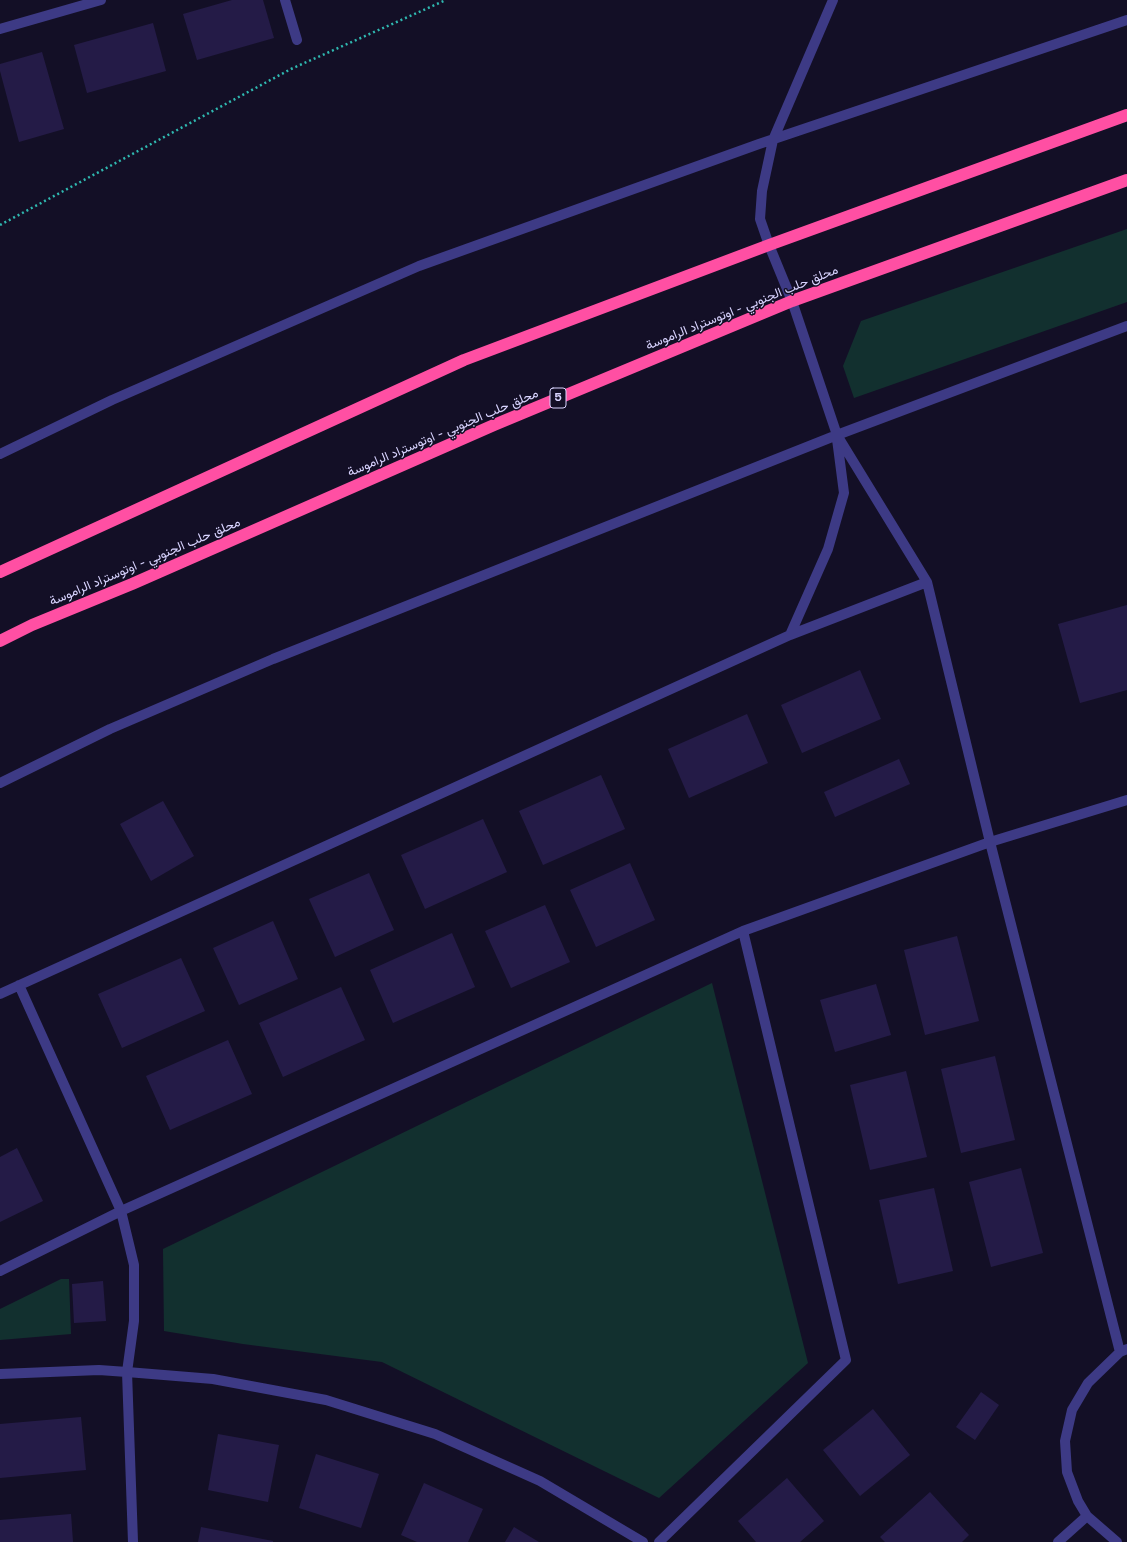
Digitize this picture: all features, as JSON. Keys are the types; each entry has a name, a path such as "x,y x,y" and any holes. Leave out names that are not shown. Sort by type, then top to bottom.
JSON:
{"highway":[{"path":"0,572 464,360 768,245 1127,115"},
{"name":"محلق حلب الجنوبي - اوتوستراد الراموسة","path":"0,641 32,625 132,584 494,425 792,301 1127,180"}],"street":[{"path":"0,29 101,0"},
{"path":"285,0 297,40"},
{"path":"790,635 828,549 844,493 837,435 792,301 768,245 760,219 762,191 773,140 833,0"},
{"path":"0,454 112,400 419,266 773,140 1127,20"},
{"path":"0,783 110,729 273,659 837,435 1127,326"},
{"path":"837,435 927,582 990,842 1124,1350 1088,1383 1072,1410 1065,1441 1067,1472 1078,1501 1087,1516 1117,1542"},
{"path":"0,994 790,635 927,582"},
{"path":"0,1271 121,1211 743,931 990,842 1127,800"},
{"path":"659,1542 846,1360 743,931"},
{"path":"18,985 121,1211 134,1265 134,1321 127,1372 133,1542"},
{"path":"0,1374 99,1370 127,1372 213,1379 326,1400 435,1434 540,1481 643,1542"},
{"path":"1058,1542 1087,1516"}],"path":[{"path":"0,225 292,69 446,0"}],"green space":[{"path":"1127,229 1127,302 854,398 843,366 861,321"},
{"path":"712,983 808,1363 659,1498 382,1362 243,1344 164,1331 163,1249"},
{"path":"61,1279 69,1279 71,1334 0,1340 0,1309"}],"building":[{"path":"232,0 263,0 274,38 197,60 183,14"},
{"path":"153,23 166,71 87,93 74,45"},
{"path":"42,52 64,129 19,142 0,71 0,64"},
{"path":"1127,605 1127,690 1080,703 1058,624"},
{"path":"860,670 881,719 802,753 781,705"},
{"path":"747,714 768,763 689,798 668,749"},
{"path":"899,759 910,784 835,817 824,792"},
{"path":"601,775 625,829 543,865 519,811"},
{"path":"163,801 194,856 151,881 120,824"},
{"path":"483,819 507,872 425,909 401,855"},
{"path":"630,863 655,920 596,947 570,890"},
{"path":"369,873 394,930 335,957 309,899"},
{"path":"545,905 570,962 511,988 485,931"},
{"path":"273,921 298,979 239,1005 213,948"},
{"path":"452,933 475,987 393,1023 370,970"},
{"path":"957,936 979,1021 925,1035 904,950"},
{"path":"181,958 205,1011 122,1048 98,994"},
{"path":"876,984 891,1035 835,1052 820,1000"},
{"path":"341,987 365,1040 283,1077 259,1023"},
{"path":"228,1040 252,1094 170,1130 146,1076"},
{"path":"995,1056 1015,1140 961,1153 941,1069"},
{"path":"906,1071 927,1157 870,1170 850,1085"},
{"path":"17,1148 43,1201 0,1222 0,1157"},
{"path":"1021,1168 1043,1253 991,1267 969,1182"},
{"path":"934,1188 953,1271 898,1284 879,1200"},
{"path":"103,1281 106,1321 74,1323 72,1284"},
{"path":"981,1392 999,1405 975,1440 956,1427"},
{"path":"873,1409 910,1455 860,1496 823,1450"},
{"path":"81,1417 86,1470 0,1478 0,1424"},
{"path":"218,1434 279,1445 268,1502 208,1490"},
{"path":"316,1454 379,1474 361,1528 299,1508"},
{"path":"787,1478 824,1521 800,1542 756,1542 738,1521"},
{"path":"424,1483 483,1509 468,1542 417,1542 401,1535"},
{"path":"930,1492 969,1535 962,1542 885,1542 880,1537"},
{"path":"71,1514 73,1542 0,1542 0,1520"},
{"path":"201,1527 273,1541 273,1542 198,1542"},
{"path":"514,1527 539,1542 505,1542"}]}
